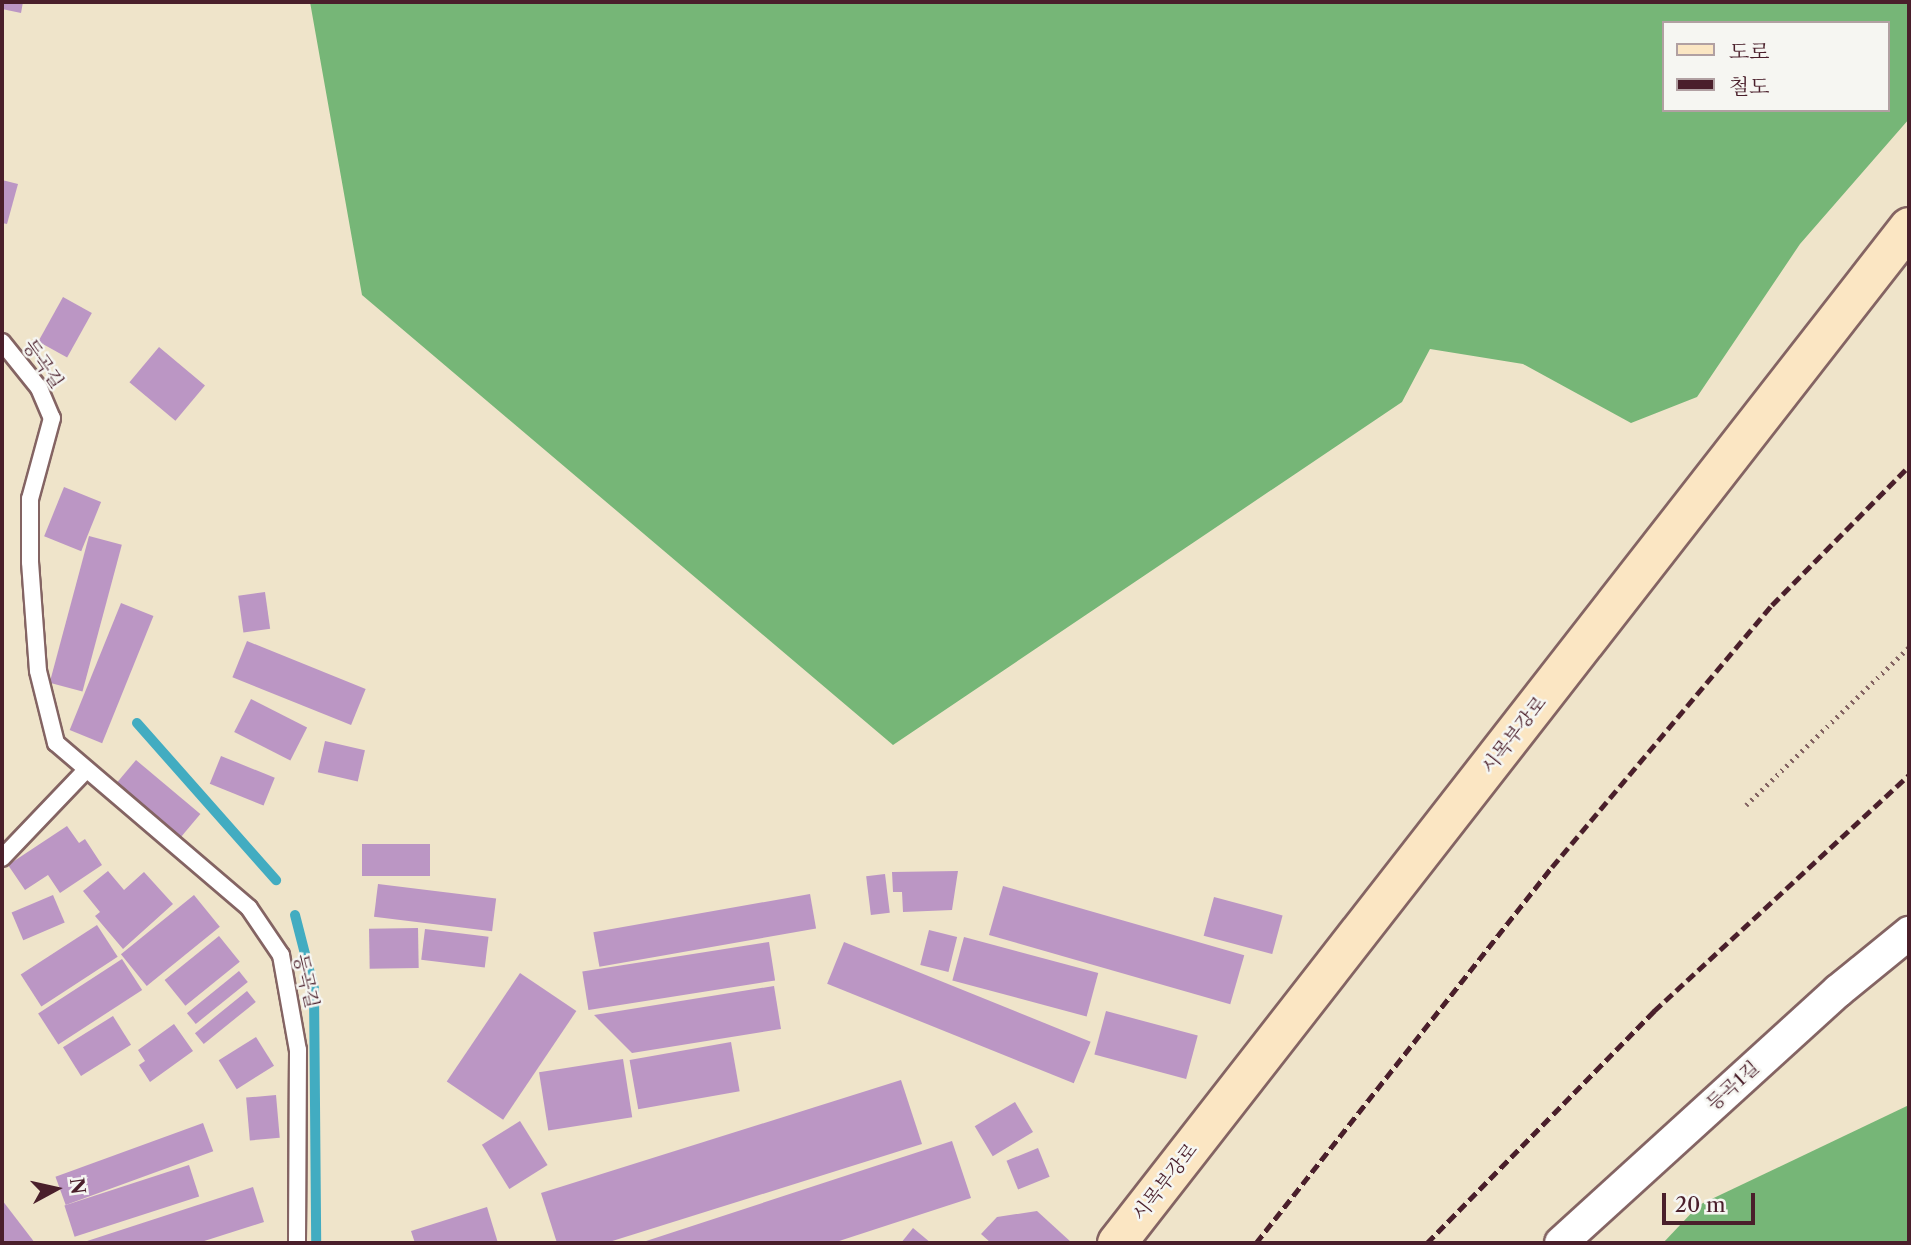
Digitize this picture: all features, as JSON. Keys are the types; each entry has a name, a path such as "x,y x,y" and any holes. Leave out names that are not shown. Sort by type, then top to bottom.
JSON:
{"main road":[{"name":"시목부강로","path":"1117,1243 1909,226"}],"street":[{"name":"등곡1길","path":"1561,1243 1838,991 1909,933"}],"lane":[{"name":"등곡길","path":"2,342 39,388 52,418 30,499 38,671 56,743 249,908 281,956 298,1050 296,1243"},
{"path":"2,858 86,770"}],"path":[{"path":"1746,805 1909,647"}],"green space":[{"path":"310,2 1909,2 1909,119 1800,244 1697,397 1631,423 1523,364 1430,349 1402,402 893,745 362,295"},
{"path":"1909,1105 1909,1243 1663,1243 1699,1205"}],"building":[{"path":"2,2 23,2 21,13 2,9"},
{"path":"2,180 18,184 7,224 2,223"},
{"path":"63,297 92,313 67,358 38,342"},
{"path":"159,347 205,386 175,421 129,382"},
{"path":"64,487 101,502 81,551 44,536"},
{"path":"89,536 122,545 83,692 50,683"},
{"path":"265,592 270,629 243,632 238,596"},
{"path":"121,603 153,616 102,743 70,730"},
{"path":"247,641 366,689 351,725 232,677"},
{"path":"251,699 307,728 290,761 234,732"},
{"path":"325,741 365,750 358,781 318,772"},
{"path":"221,756 275,778 264,806 210,784"},
{"path":"136,760 200,814 177,842 112,788"},
{"path":"67,826 79,843 85,839 102,865 60,893 48,875 25,890 8,865"},
{"path":"362,844 430,844 430,876 362,876"},
{"path":"108,871 124,890 144,872 173,904 123,949 95,916 100,912 83,891"},
{"path":"958,871 952,910 903,912 902,892 893,892 892,872"},
{"path":"885,874 890,913 871,915 866,876"},
{"path":"378,884 496,899 492,931 374,917"},
{"path":"1003,886 1244,955 1230,1004 989,935"},
{"path":"810,894 816,928 599,967 593,932"},
{"path":"53,895 65,923 23,940 12,913"},
{"path":"194,895 220,927 147,986 121,954"},
{"path":"1214,897 1283,915 1272,954 1204,936"},
{"path":"97,925 118,957 41,1006 21,975"},
{"path":"418,928 419,968 370,969 369,929"},
{"path":"425,929 489,937 485,968 421,960"},
{"path":"929,930 957,937 948,972 920,965"},
{"path":"219,936 240,962 185,1006 165,980"},
{"path":"964,937 1098,973 1087,1016 952,980"},
{"path":"769,942 775,981 588,1010 582,972"},
{"path":"844,942 1091,1042 1074,1083 827,984"},
{"path":"122,959 142,990 58,1044 38,1013"},
{"path":"239,971 248,982 196,1024 187,1013"},
{"path":"520,973 576,1011 503,1120 447,1082"},
{"path":"774,986 781,1029 632,1053 594,1015"},
{"path":"247,991 256,1002 204,1044 195,1033"},
{"path":"1106,1011 1198,1036 1186,1079 1094,1054"},
{"path":"113,1016 131,1045 81,1076 63,1047"},
{"path":"174,1024 193,1051 150,1082 139,1065 145,1061 138,1050"},
{"path":"256,1037 274,1066 237,1089 219,1060"},
{"path":"731,1042 740,1091 638,1109 630,1060"},
{"path":"623,1059 632,1117 548,1131 539,1072"},
{"path":"901,1080 922,1144 606,1243 557,1243 541,1193"},
{"path":"276,1095 280,1138 250,1140 246,1098"},
{"path":"1015,1102 1033,1132 993,1156 975,1126"},
{"path":"520,1121 548,1165 509,1189 482,1145"},
{"path":"203,1123 213,1151 66,1205 55,1177"},
{"path":"952,1141 971,1198 833,1243 640,1243"},
{"path":"1038,1148 1050,1177 1018,1189 1006,1161"},
{"path":"189,1165 199,1196 75,1237 64,1205"},
{"path":"253,1187 264,1222 198,1243 81,1243"},
{"path":"2,1200 35,1243 2,1243"},
{"path":"487,1207 498,1243 415,1243 411,1231"},
{"path":"1037,1211 1072,1243 991,1243 981,1234 997,1217"},
{"path":"913,1228 931,1243 901,1243"}],"waterway":[{"path":"137,723 276,880"},
{"path":"295,915 314,989 316,1243"}],"railway":[{"path":"1256,1243 1552,867 1772,605 1909,466"},
{"path":"1427,1243 1654,1011 1909,775"}]}
